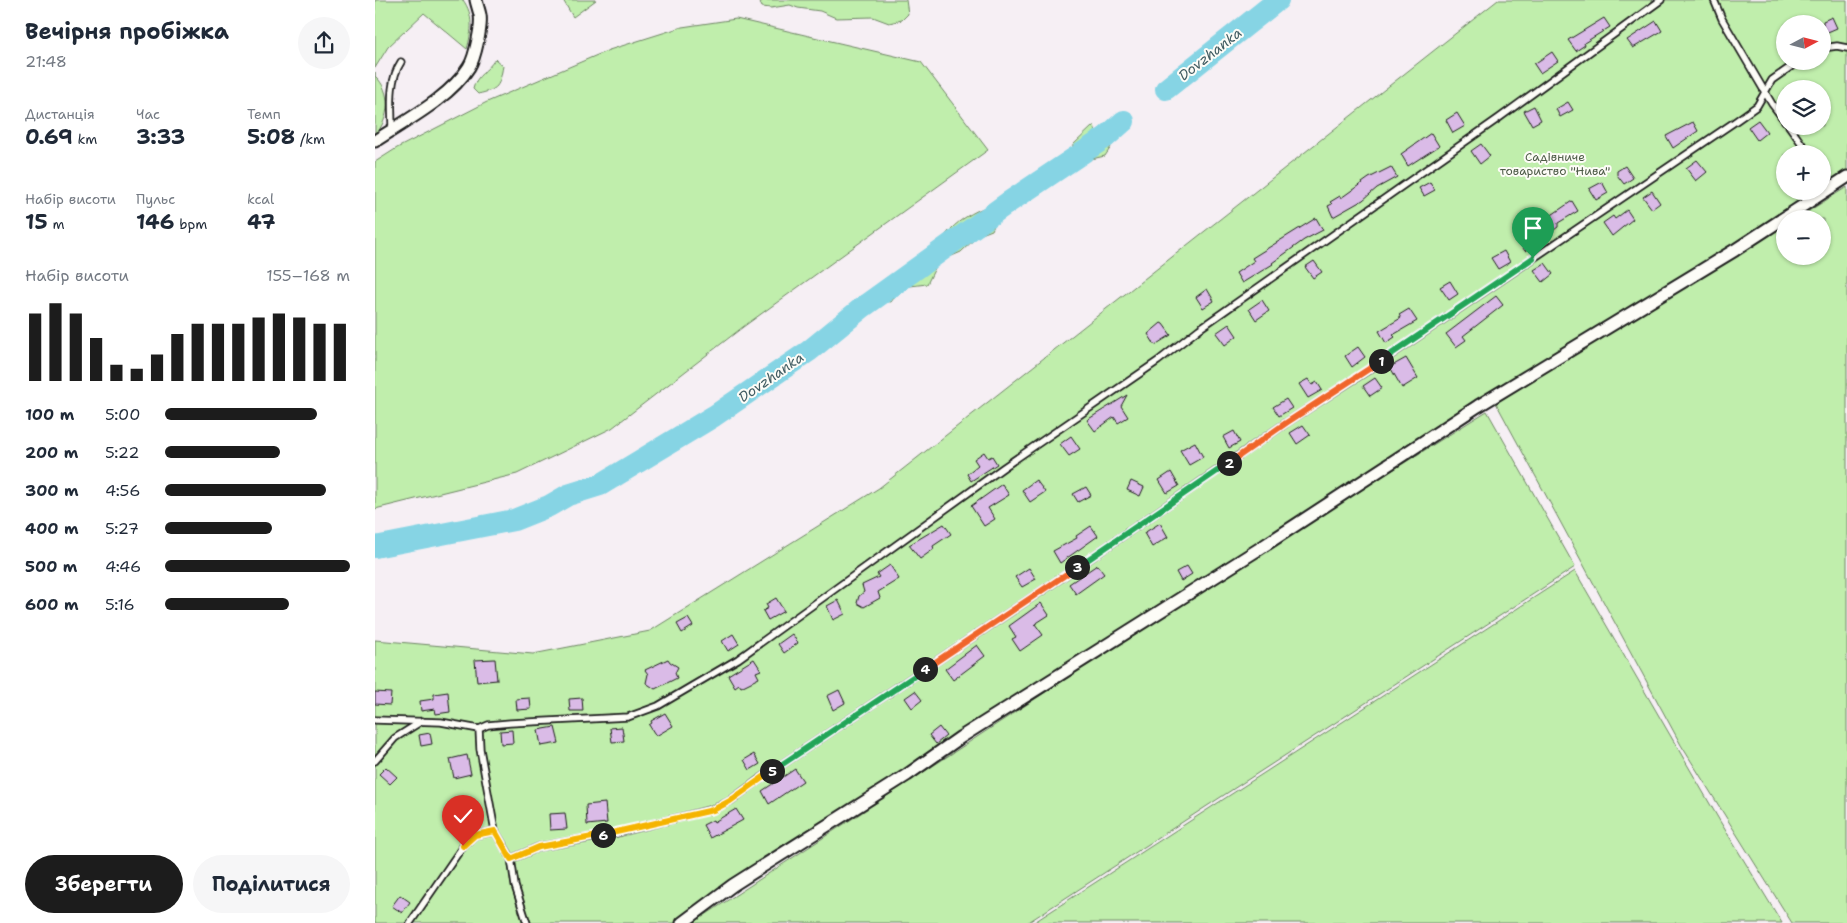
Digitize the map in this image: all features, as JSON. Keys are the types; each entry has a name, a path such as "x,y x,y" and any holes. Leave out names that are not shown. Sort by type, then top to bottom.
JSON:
{"street":[{"path":"375,141 451,88 470,67 478,40 481,16 476,0"},
{"path":"1831,187 1847,177"},
{"path":"681,923 733,885 907,776 961,737 1259,549 1478,406 1735,250 1811,200"}],"lane":[{"path":"375,720 422,721 479,729 510,723 628,717 658,706 738,659 1158,361 1199,329 1499,118 1661,0"},
{"path":"1715,0 1722,19 1776,109"},
{"path":"1831,47 1847,48"},
{"path":"392,130 392,87 395,71 401,62"},
{"path":"511,859 539,847 613,834 713,810 730,801 760,778 1176,500 1286,423 1370,369 1733,123 1757,106 1765,89 1772,80 1786,70"},
{"path":"375,761 395,738 422,721"},
{"path":"479,729 479,749 495,831 511,859 515,886 527,923"},
{"path":"411,923 463,846 475,835 495,831"}],"green space":[{"path":"375,0 463,0 469,11 471,23 467,49 424,13 388,47 375,68"},
{"path":"563,0 596,0 573,17"},
{"path":"763,0 906,0 908,14 902,20 889,23 873,17 836,18 820,11 790,5 771,8 762,7 760,3"},
{"name":"Садівниче товариство \"Нива\"","path":"1498,0 1847,0 1847,175 1831,185 1831,145 1776,145 1776,200 1807,200 1791,210 1776,210 1776,219 1263,539 842,811 675,923 375,923 375,640 533,654 650,631 879,488"},
{"path":"736,19 921,62 988,150 743,327 612,428 517,474 375,509 375,162 397,148 487,102 609,50 682,27"},
{"path":"495,59 503,66 499,83 494,88 478,94 473,89 475,84"},
{"path":"375,76 384,89 387,105 384,121 375,135"},
{"path":"1094,125 1097,136 1080,151 1072,151 1073,145"},
{"path":"1107,142 1111,147 1105,156 1087,160 1088,151"},
{"path":"1847,187 1847,923 1792,923 1681,745 1496,403 1776,231 1776,265 1831,265 1831,210 1810,210 1826,200 1831,200 1831,197"},
{"path":"991,205 997,207 998,217 992,230 979,235 961,252 938,262 927,284 902,287 891,302 882,301 882,292 900,280 904,267 910,261 932,260 941,241 955,225 971,214"},
{"path":"1487,411 1575,567 1027,923 693,923 1203,589"},
{"path":"1575,571 1721,823 1782,923 1033,923"}],"building":[{"path":"1831,17 1837,28 1831,31"},
{"path":"1604,18 1610,27 1584,43 1585,45 1576,51 1568,40"},
{"path":"1656,21 1662,31 1633,48 1627,40"},
{"path":"1552,52 1558,61 1540,73 1534,64"},
{"path":"1568,102 1573,110 1560,117 1556,109"},
{"path":"1534,106 1541,120 1532,125 1524,111"},
{"path":"1457,113 1465,126 1453,133 1446,120"},
{"path":"1758,120 1767,132 1757,140 1748,127"},
{"path":"1693,122 1698,131 1673,148 1666,136"},
{"path":"1431,133 1439,146 1408,166 1401,154"},
{"path":"1481,144 1490,156 1480,164 1471,151"},
{"path":"1697,160 1707,172 1696,181 1686,168"},
{"path":"1625,166 1633,178 1624,184 1617,175 1617,171"},
{"path":"1391,167 1397,177 1333,217 1328,206 1332,204 1330,202 1340,196 1341,198 1369,178"},
{"path":"1430,182 1435,190 1424,196 1419,188"},
{"path":"1602,182 1608,193 1596,200 1589,189"},
{"path":"1652,191 1660,203 1652,209 1643,197"},
{"path":"1572,201 1578,211 1558,223 1558,227 1525,251 1516,237 1526,229 1527,232"},
{"path":"1627,210 1633,219 1612,236 1603,223 1613,216 1615,219"},
{"path":"1316,218 1323,230 1304,240 1273,264 1242,283 1236,273 1254,261 1252,258"},
{"path":"1504,251 1510,262 1498,269 1491,258"},
{"path":"1314,261 1322,272 1313,278 1305,267"},
{"path":"1545,263 1553,274 1543,282 1534,270"},
{"path":"1450,281 1458,294 1449,300 1440,287"},
{"path":"1207,289 1214,301 1203,308 1196,297"},
{"path":"1496,296 1503,305 1463,336 1466,340 1456,347 1446,334"},
{"path":"1262,300 1269,311 1256,320 1249,309"},
{"path":"1409,309 1417,321 1393,335 1395,337 1386,343 1379,331 1401,318 1399,315"},
{"path":"1161,323 1171,335 1155,345 1148,334"},
{"path":"1229,324 1237,336 1225,345 1216,333"},
{"path":"1358,347 1365,357 1352,367 1345,356"},
{"path":"1406,358 1418,378 1402,388 1390,367"},
{"path":"1375,378 1382,388 1370,396 1363,386"},
{"path":"1308,379 1312,385 1317,382 1322,390 1308,398 1299,384"},
{"path":"1127,395 1121,406 1128,417 1118,423 1114,417 1095,431 1087,420"},
{"path":"1286,399 1292,408 1279,416 1273,407"},
{"path":"1303,425 1310,435 1297,444 1290,433"},
{"path":"1234,431 1240,442 1229,448 1223,437"},
{"path":"1071,436 1080,449 1069,456 1060,444"},
{"path":"1195,442 1203,457 1189,465 1180,450"},
{"path":"984,452 988,458 992,456 997,464 971,481 967,474 978,465 974,459"},
{"path":"1171,472 1179,486 1167,493 1159,480"},
{"path":"1036,480 1045,492 1030,502 1022,490"},
{"path":"1131,481 1144,487 1140,496 1127,490"},
{"path":"1002,484 1009,495 988,508 995,519 984,526 971,506"},
{"path":"1086,487 1091,495 1078,502 1073,494"},
{"path":"1160,523 1168,537 1152,547 1144,533"},
{"path":"944,524 951,534 933,546 934,549 920,559 909,545"},
{"path":"1091,526 1098,536 1060,563 1053,551 1077,538 1076,536"},
{"path":"890,565 899,579 878,592 880,598 864,607 857,603 859,596 864,592 862,585 879,577 877,574"},
{"path":"1097,565 1104,574 1076,594 1069,584"},
{"path":"1187,566 1192,574 1181,581 1176,572"},
{"path":"1029,568 1036,579 1022,587 1015,577"},
{"path":"776,598 784,611 768,620 763,611 768,608 766,604"},
{"path":"838,600 845,614 833,620 827,606"},
{"path":"1041,603 1049,615 1035,624 1043,635 1020,651 1012,639 1016,637 1009,626"},
{"path":"688,618 693,626 682,633 677,624"},
{"path":"733,634 739,644 728,651 722,641"},
{"path":"792,634 798,643 784,653 778,644"},
{"path":"977,645 985,656 953,680 945,669"},
{"path":"495,659 497,680 477,682 475,660"},
{"path":"668,659 678,667 675,673 677,678 655,689 646,683 648,674 645,670"},
{"path":"754,659 761,670 756,672 759,678 741,687 739,684 735,687 728,675"},
{"path":"839,690 845,703 833,710 827,696"},
{"path":"915,691 922,700 912,708 905,698"},
{"path":"375,692 391,693 390,705 375,704"},
{"path":"448,692 450,712 436,714 435,709 421,711 420,701 434,699 434,694"},
{"path":"530,698 531,709 517,710 516,699"},
{"path":"582,698 583,711 570,711 569,699"},
{"path":"665,713 673,726 656,736 649,725 652,723 651,721"},
{"path":"555,727 559,743 541,746 538,730"},
{"path":"622,727 624,741 612,742 610,728"},
{"path":"939,727 946,736 936,744 929,735"},
{"path":"512,730 513,743 501,744 500,731"},
{"path":"430,733 432,744 421,746 419,735"},
{"path":"754,754 760,764 750,770 744,760"},
{"path":"467,755 471,774 454,778 450,759"},
{"path":"386,767 397,777 390,784 379,774"},
{"path":"795,769 803,781 769,804 762,791"},
{"path":"465,800 475,809 466,820 456,811"},
{"path":"605,803 607,823 587,825 586,805"},
{"path":"736,809 743,820 710,838 703,825 713,820 714,822"},
{"path":"565,813 567,829 550,830 549,814"},
{"path":"400,895 410,902 402,913 392,906"}],"waterway":[{"name":"Dovzhanka","path":"1166,89 1278,0"},
{"name":"Dovzhanka","path":"375,547 514,520 549,506 568,495 600,485 714,416 809,351 863,307 1009,202 1106,137 1124,121"}],"route":[{"path":"463,846 475,835 495,831 511,859 539,847 613,834 713,810 730,801 760,778 850,720 1200,484 1286,423 1370,369 1533,258"}]}
